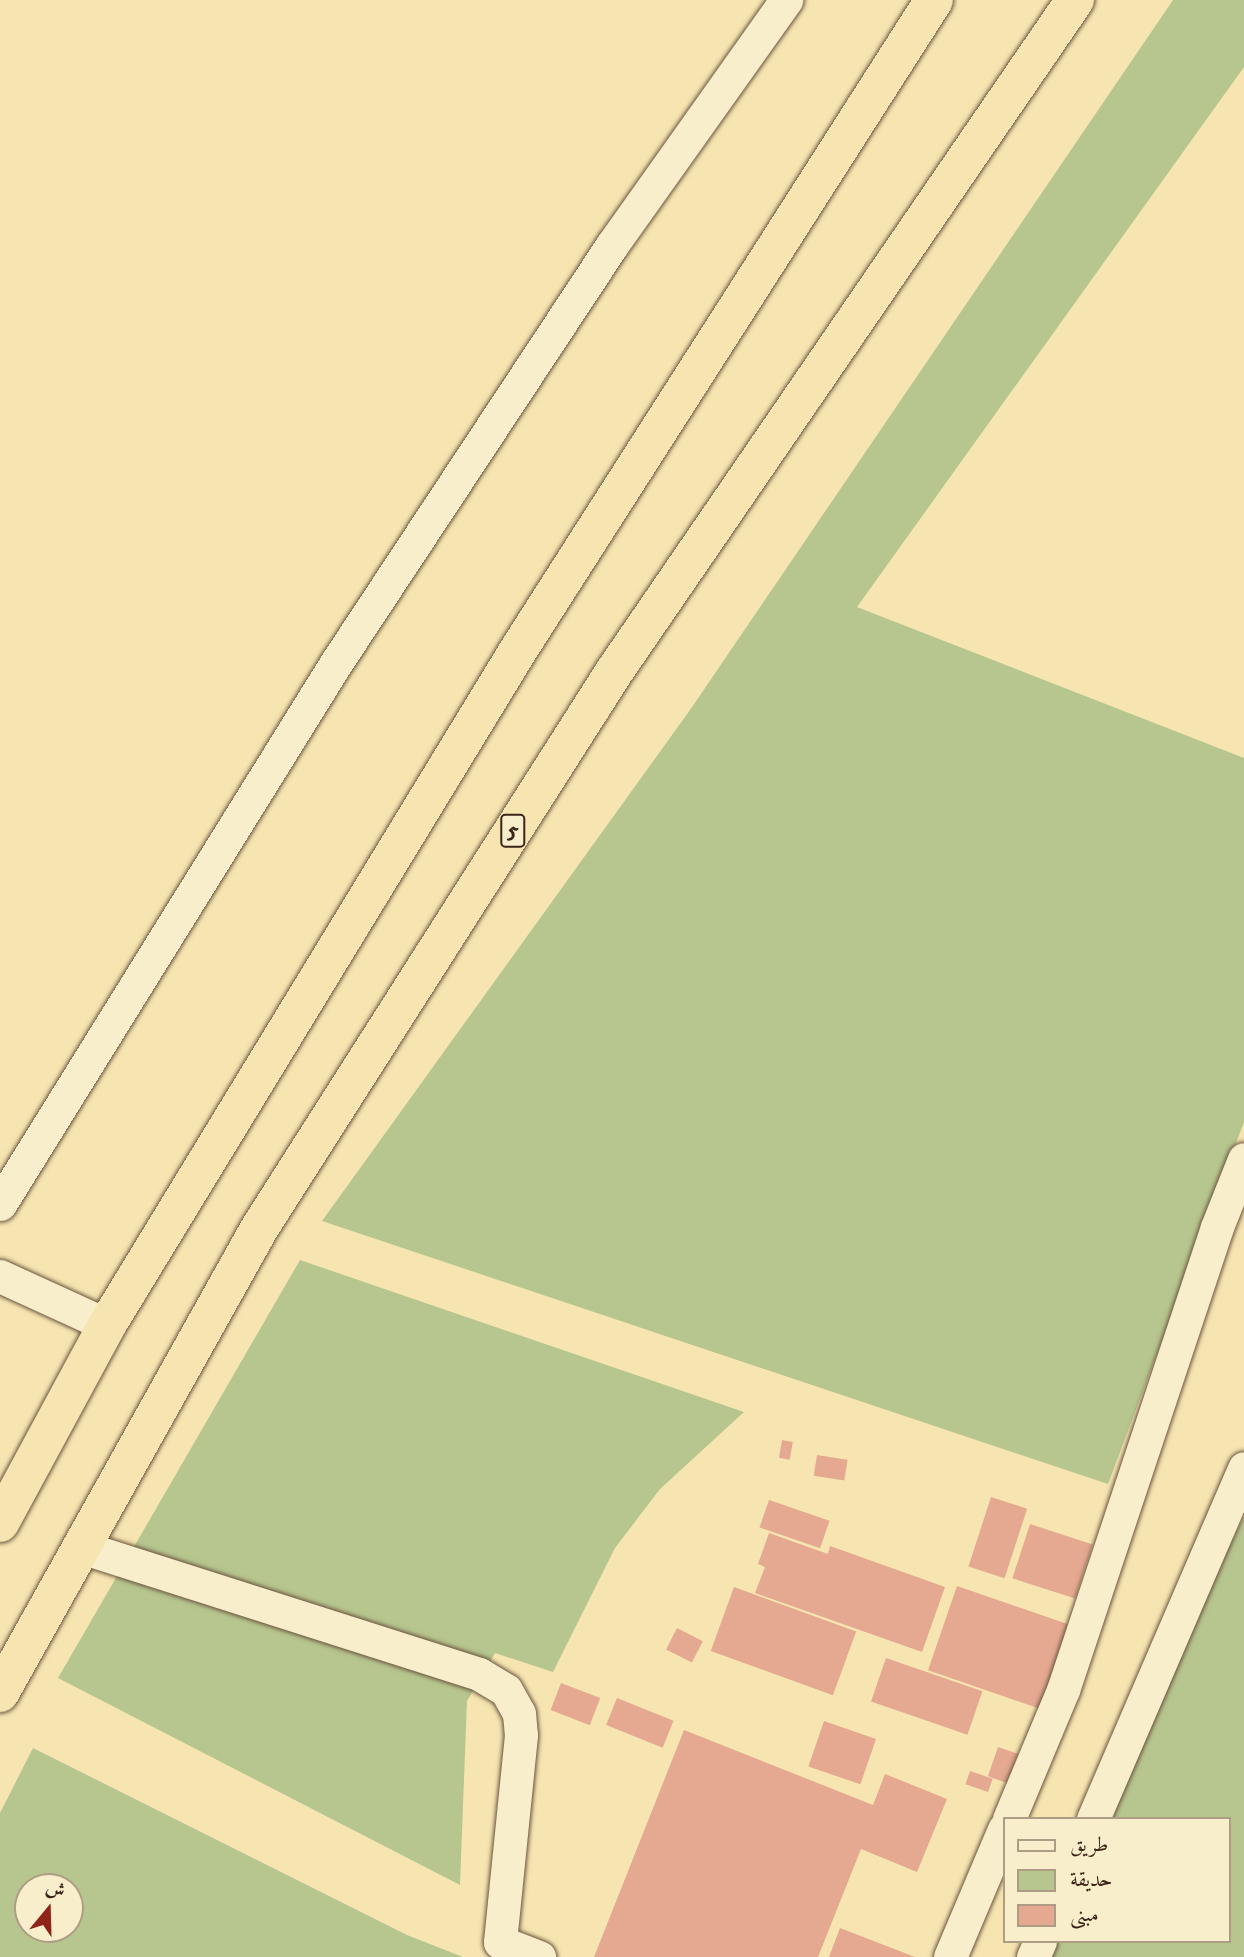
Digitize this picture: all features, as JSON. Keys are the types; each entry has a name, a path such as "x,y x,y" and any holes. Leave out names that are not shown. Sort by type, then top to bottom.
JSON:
{"highway":[{"path":"0,1523 107,1325 519,649 934,0"},
{"name":"5","path":"0,1693 259,1229 614,672 1075,0"}],"street":[{"path":"0,1204 336,663 611,246 786,0"},
{"path":"1010,1817 1063,1690 1217,1227 1244,1159"},
{"path":"0,1276 107,1325"},
{"path":"1094,1817 1244,1468"},
{"path":"81,1546 479,1674 506,1690 522,1724 500,1942 539,1957"},
{"path":"950,1957 1002,1834"}],"green space":[{"path":"1173,0 1244,0 1244,67 857,607 1244,758 1244,1122 1108,1484 322,1221 690,710"},
{"path":"300,1260 744,1412 660,1489 615,1548 553,1672 495,1653 467,1701 460,1885 58,1678"},
{"path":"1244,1516 1244,1957 1018,1957 1024,1943 1230,1943 1230,1817 1080,1817 1180,1646"},
{"path":"33,1748 407,1935 463,1957 0,1957 0,1813"}],"building":[{"path":"782,1440 793,1442 790,1460 779,1458"},
{"path":"817,1455 848,1460 844,1481 814,1476"},
{"path":"991,1497 1027,1509 1005,1578 968,1566"},
{"path":"769,1500 830,1521 820,1548 760,1527"},
{"path":"1030,1524 1093,1544 1075,1599 1012,1578"},
{"path":"769,1533 828,1554 830,1546 945,1587 922,1652 755,1593 765,1567 758,1564"},
{"path":"957,1586 1070,1625 1041,1709 928,1670"},
{"path":"734,1587 856,1631 833,1695 711,1651"},
{"path":"677,1628 703,1641 692,1663 666,1649"},
{"path":"886,1658 982,1691 967,1735 871,1701"},
{"path":"561,1683 600,1698 590,1725 551,1710"},
{"path":"617,1698 674,1721 663,1748 606,1725"},
{"path":"824,1721 876,1739 860,1784 808,1766"},
{"path":"684,1730 873,1805 885,1774 947,1799 917,1872 861,1849 818,1957 594,1957"},
{"path":"998,1747 1018,1754 1008,1783 988,1776"},
{"path":"970,1771 993,1779 988,1792 965,1784"},
{"path":"840,1928 915,1957 829,1957"}]}
